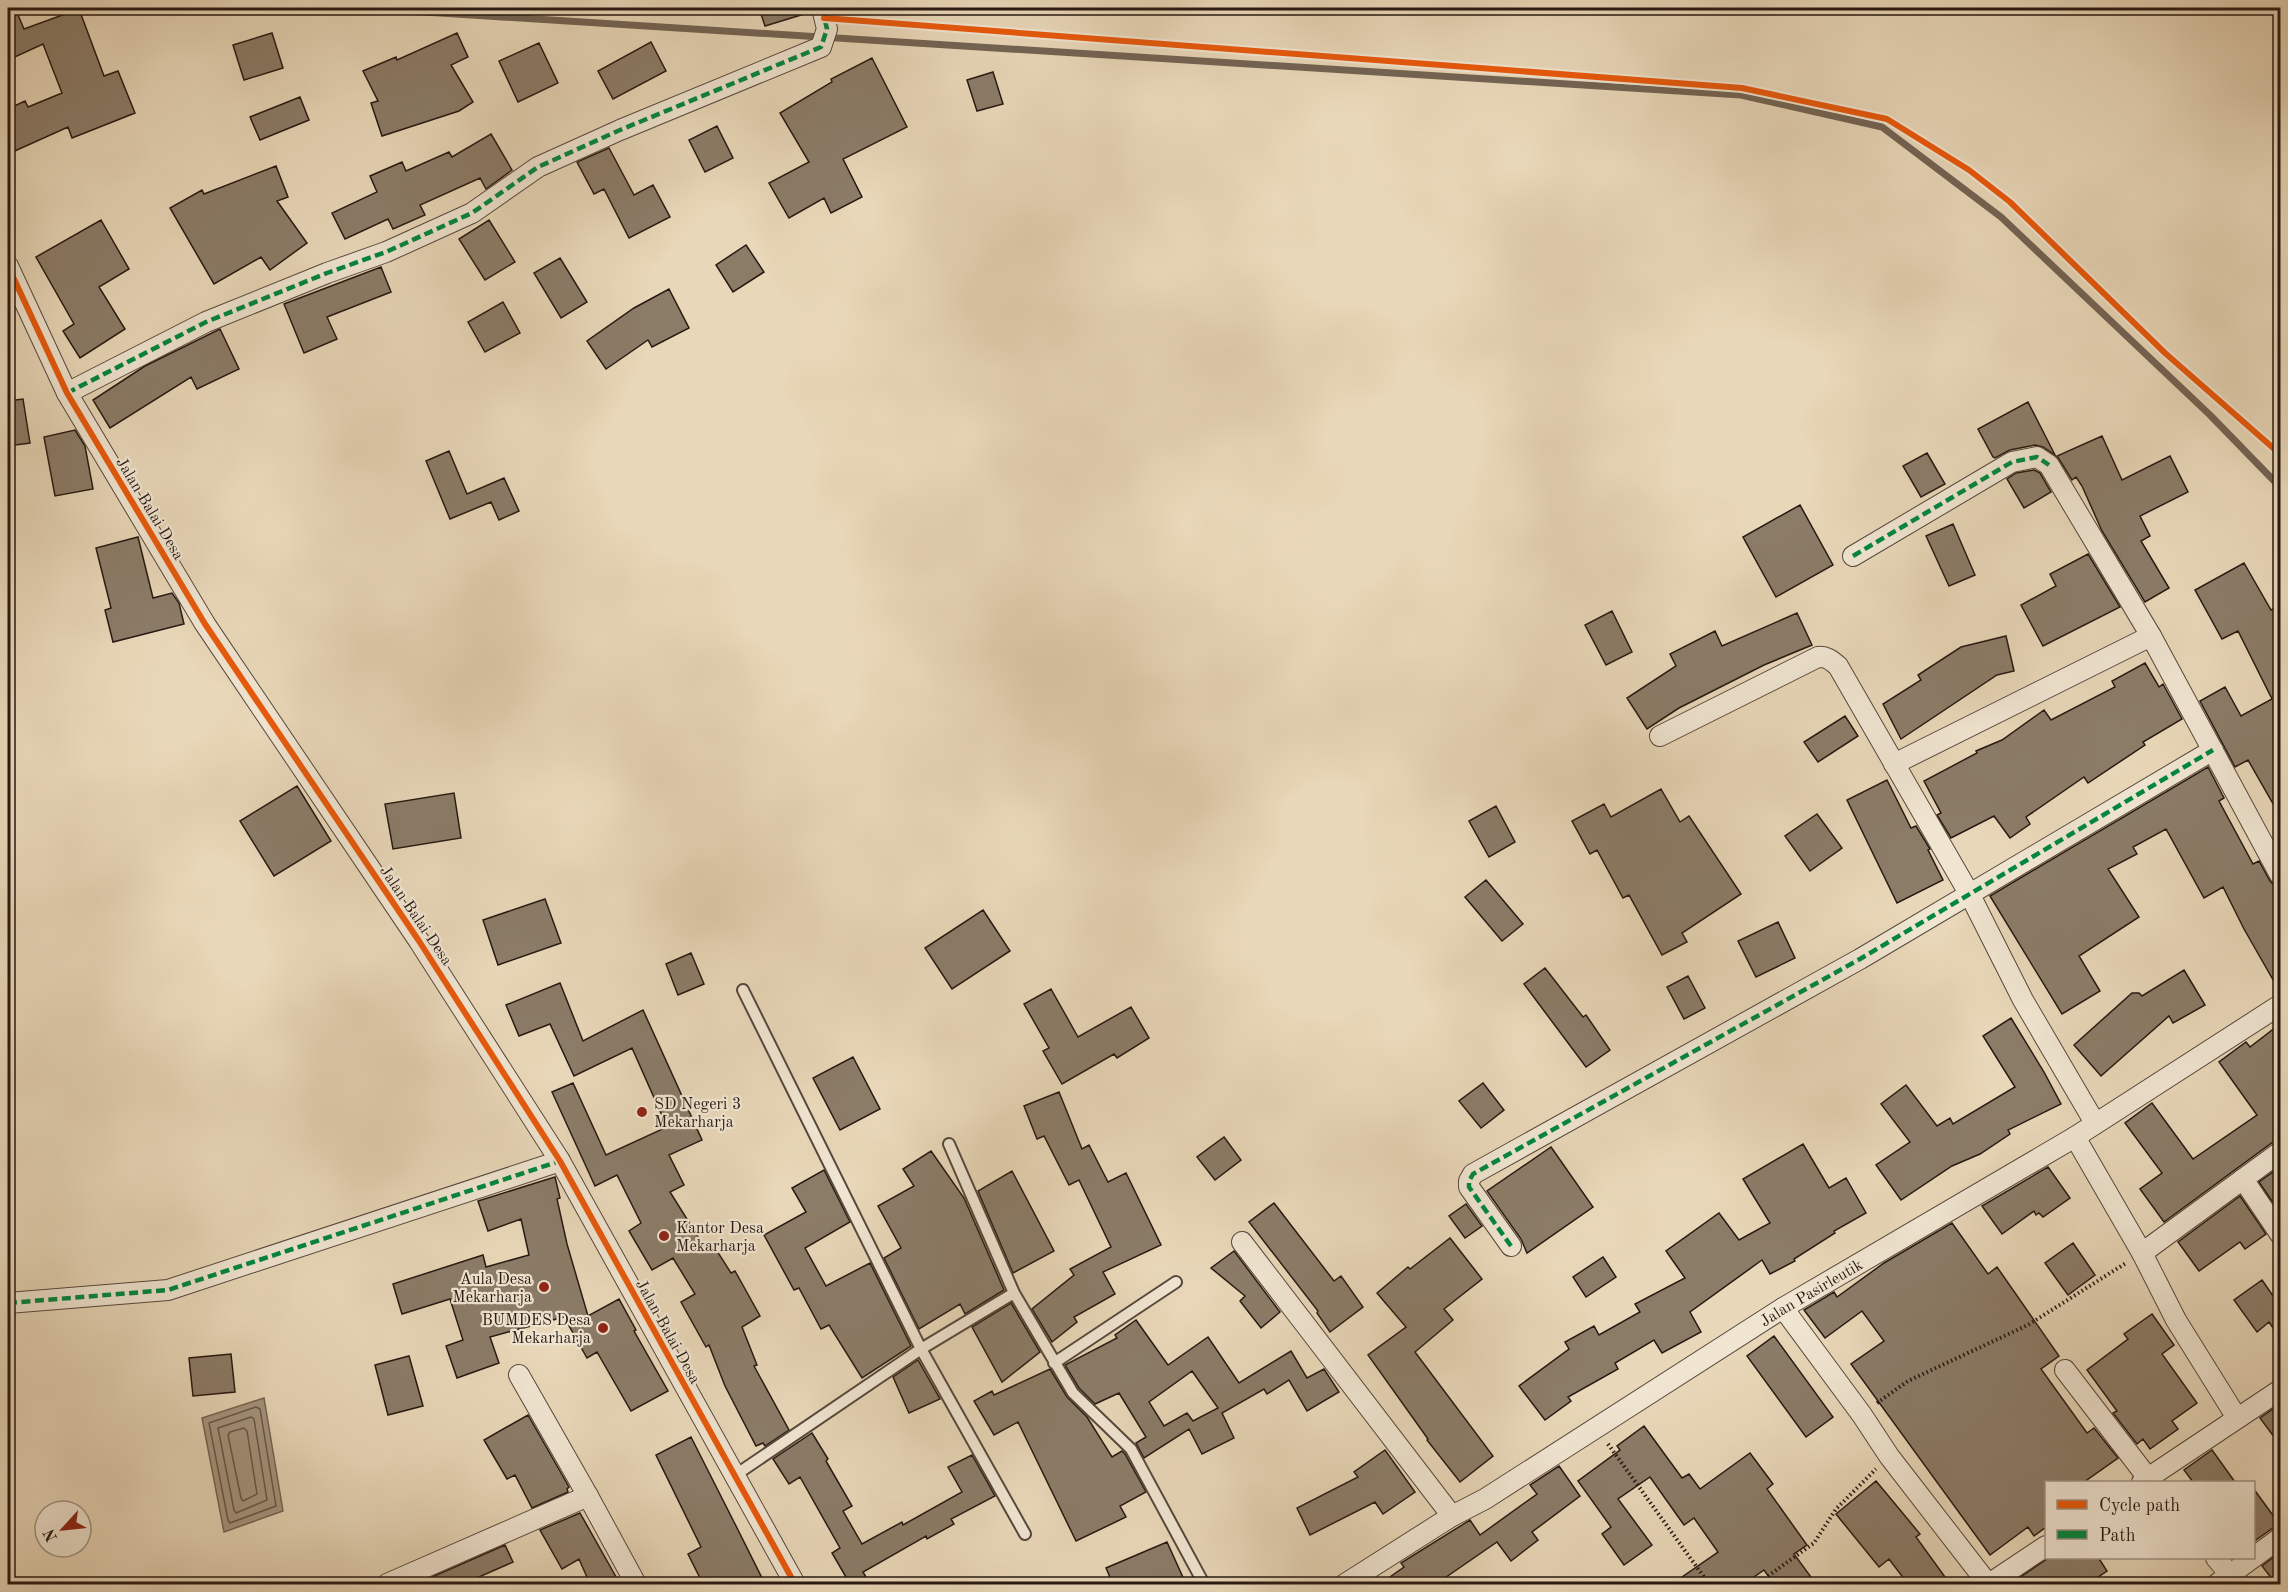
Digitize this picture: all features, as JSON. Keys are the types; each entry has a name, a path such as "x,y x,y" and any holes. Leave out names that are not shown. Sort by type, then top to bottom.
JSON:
{"street":[{"path":"67,393 206,322 327,273 386,252 472,213 538,167 824,38 822,8"},
{"name":"Jalan Balai Desa","path":"8,266 67,393 205,624 419,940 560,1161 795,1584"},
{"path":"1853,556 2012,462 2037,457 2049,465 2151,636 2280,875"},
{"path":"1894,764 2151,636"},
{"path":"1660,736 1818,657 1824,657 1838,666 1970,895 2024,1000 2095,1123"},
{"path":"1511,1246 1469,1186 1473,1174 1860,959 2213,750"},
{"name":"Jalan Pasirleutik","path":"1344,1584 1452,1516 1485,1499 1783,1308 2075,1137 2280,1005"},
{"path":"2075,1137 2142,1253 2176,1320 2237,1418"},
{"path":"2142,1253 2280,1152"},
{"path":"8,1303 168,1290 560,1161"},
{"path":"2243,1179 2280,1234"},
{"path":"1242,1242 1452,1516"},
{"path":"1783,1308 1862,1415 1889,1456 1988,1584 2045,1547"},
{"path":"2065,1370 2147,1481 2280,1390"},
{"path":"519,1375 636,1584"},
{"path":"387,1584 588,1496"},
{"path":"2217,1559 2229,1581 2280,1538"}],"lane":[{"path":"743,990 921,1349 1025,1534"},
{"path":"949,1144 1014,1293 1054,1363 1073,1393 1131,1449 1204,1584"},
{"path":"1054,1363 1176,1282"},
{"path":"734,1476 921,1349 1014,1293"}],"path":[{"path":"1862,1415 1908,1381 2028,1325 2142,1253"},
{"path":"1596,1428 1709,1584"},
{"path":"1757,1584 1814,1543 1836,1509 1889,1456"}],"water":[{"path":"264,1398 283,1511 224,1532 202,1418"}],"building":[{"path":"8,8 15,8 24,29 79,9 104,76 118,71 135,113 72,138 68,127 8,154 8,109 25,101 28,107 62,93 43,44 8,60"},
{"path":"759,8 810,8 811,12 765,26"},
{"path":"272,33 283,68 244,80 233,45"},
{"path":"457,33 468,57 451,65 473,102 459,111 382,136 371,103 378,101 363,71 396,57 397,60"},
{"path":"651,42 666,71 613,99 598,71"},
{"path":"539,43 558,83 518,102 499,61"},
{"path":"872,58 907,127 843,159 862,197 831,213 824,198 789,218 769,183 809,162 780,113 832,82 831,79"},
{"path":"993,72 1003,104 977,111 967,80"},
{"path":"300,97 309,120 260,140 250,117"},
{"path":"717,126 733,158 705,172 689,140"},
{"path":"491,134 512,170 486,189 480,178 420,205 425,215 393,229 388,219 345,239 332,213 377,192 370,176 402,162 406,171 449,152 452,157"},
{"path":"609,148 634,195 653,185 670,217 629,238 604,189 594,194 577,162"},
{"path":"276,166 288,197 277,201 307,243 270,270 261,257 214,284 170,208 202,190 204,194"},
{"path":"101,220 129,269 99,287 125,329 80,358 63,331 74,324 36,257"},
{"path":"489,220 515,262 485,280 459,239"},
{"path":"746,245 764,272 733,292 716,265"},
{"path":"560,258 587,302 561,318 534,273"},
{"path":"381,267 391,292 327,317 337,339 304,353 284,304"},
{"path":"669,289 689,328 652,347 648,340 606,369 587,341 634,308"},
{"path":"503,302 520,333 485,352 468,322"},
{"path":"220,329 239,369 197,389 191,377 110,428 93,400 145,366"},
{"path":"23,399 30,443 8,446 8,401"},
{"path":"2028,402 2055,455 2035,445 2010,450 1993,457 1978,429"},
{"path":"75,430 85,446 93,489 55,496 44,437"},
{"path":"2102,436 2122,480 2170,456 2188,492 2140,516 2150,536 2141,541 2169,588 2145,602 2102,531 2082,486 2076,477 2072,480 2057,456"},
{"path":"449,451 467,494 504,478 519,511 499,520 491,502 450,519 426,461"},
{"path":"1927,453 1945,484 1921,497 1903,466"},
{"path":"2034,470 2040,473 2051,492 2024,508 2007,479 2016,473"},
{"path":"1800,505 1833,565 1776,597 1743,537"},
{"path":"1953,524 1975,575 1949,586 1926,536"},
{"path":"138,537 153,598 172,593 179,603 184,624 113,642 105,610 111,608 96,548"},
{"path":"2088,554 2120,607 2043,646 2021,605 2056,586 2050,574"},
{"path":"2244,563 2271,610 2280,604 2280,816 2248,760 2235,767 2200,701 2225,687 2241,716 2272,699 2238,631 2222,639 2195,590"},
{"path":"1612,611 1632,652 1606,665 1585,625"},
{"path":"1797,613 1812,645 1764,665 1679,708 1647,729 1627,698 1676,666 1670,654 1715,631 1722,646"},
{"path":"2006,636 2014,671 1997,675 1901,739 1883,704 1921,680 1918,675 1961,647"},
{"path":"2145,663 2159,687 2163,684 2182,719 2143,742 2145,745 2088,783 2084,777 2026,817 2030,824 2010,838 1994,816 1951,838 1937,815 1941,813 1924,781 1977,753 1976,751 2002,740 2044,710 2051,720 2115,687 2112,681"},
{"path":"1845,716 1858,736 1818,762 1804,742"},
{"path":"2208,767 2224,798 2219,801 2253,864 2259,861 2270,881 2280,887 2280,992 2223,887 2204,898 2166,829 2133,847 2137,854 2108,869 2139,917 2079,956 2100,991 2062,1014 1990,896"},
{"path":"1887,780 1911,828 1916,826 1930,849 1928,850 1943,880 1897,903 1847,800"},
{"path":"297,786 331,841 274,876 240,821"},
{"path":"1661,789 1680,822 1689,816 1741,894 1682,933 1687,942 1662,955 1629,895 1623,898 1597,850 1590,854 1572,821 1604,804 1611,817"},
{"path":"454,793 461,838 393,849 385,804"},
{"path":"1496,806 1515,842 1489,857 1469,821"},
{"path":"1817,814 1842,848 1810,871 1785,836"},
{"path":"1486,880 1523,924 1502,941 1465,897"},
{"path":"545,899 561,943 498,965 483,920"},
{"path":"983,910 1010,951 952,989 925,948"},
{"path":"1778,922 1795,958 1756,977 1738,941"},
{"path":"691,953 704,984 678,995 666,964"},
{"path":"1545,968 1583,1017 1586,1015 1610,1050 1586,1067 1524,984"},
{"path":"2184,970 2205,1005 2173,1023 2169,1016 2101,1076 2074,1045 2132,993 2139,993 2142,996"},
{"path":"1688,976 1705,1008 1684,1019 1667,987"},
{"path":"560,983 583,1041 643,1010 702,1140 669,1155 684,1185 670,1192 705,1248 712,1243 731,1273 735,1271 760,1316 742,1327 757,1365 754,1366 789,1430 765,1446 763,1443 756,1446 725,1386 709,1345 706,1347 681,1302 695,1294 673,1258 652,1270 629,1231 641,1223 617,1175 595,1186 552,1092 573,1083 606,1155 667,1127 632,1048 574,1076 550,1024 519,1036 506,1005"},
{"path":"1051,989 1078,1037 1131,1007 1149,1038 1117,1058 1114,1054 1062,1084 1043,1051 1049,1048 1024,1004"},
{"path":"2011,1018 2061,1104 2008,1130 2010,1134 1980,1154 1952,1166 1901,1200 1876,1165 1910,1142 1881,1104 1906,1085 1937,1126 1950,1118 1953,1124 2015,1087 1983,1036"},
{"path":"2280,1024 2280,1140 2273,1142 2164,1222 2140,1189 2162,1173 2125,1123 2152,1103 2193,1159 2257,1115 2219,1062 2246,1042 2250,1047"},
{"path":"853,1057 880,1109 840,1130 813,1078"},
{"path":"1483,1083 1504,1110 1481,1128 1459,1101"},
{"path":"1059,1092 1082,1149 1089,1145 1108,1182 1126,1173 1161,1245 1103,1272 1115,1294 1074,1317 1077,1322 1052,1342 1032,1309 1074,1275 1070,1269 1111,1247 1079,1180 1069,1185 1044,1136 1037,1139 1024,1106"},
{"path":"1224,1137 1241,1160 1215,1180 1197,1157"},
{"path":"1803,1144 1829,1188 1846,1178 1866,1213 1834,1231 1835,1233 1794,1259 1795,1261 1770,1274 1762,1260 1690,1312 1701,1332 1662,1353 1654,1340 1615,1363 1618,1369 1568,1397 1571,1401 1545,1420 1519,1386 1569,1349 1565,1342 1594,1326 1599,1335 1640,1312 1635,1304 1685,1278 1666,1251 1719,1213 1739,1240 1770,1223 1743,1179"},
{"path":"1551,1147 1593,1207 1527,1253 1521,1239 1487,1191"},
{"path":"931,1151 964,1198 1004,1290 965,1314 960,1304 919,1329 884,1258 901,1248 878,1206 914,1186 903,1169"},
{"path":"2048,1167 2070,1198 2043,1217 2039,1213 2036,1215 2034,1211 2002,1234 1982,1206"},
{"path":"2280,1167 2280,1213 2259,1182"},
{"path":"824,1170 850,1222 805,1248 826,1286 870,1263 911,1346 862,1378 829,1325 821,1329 799,1288 794,1290 764,1235 806,1212 792,1188"},
{"path":"1012,1171 1054,1251 1013,1273 978,1191"},
{"path":"555,1177 560,1198 557,1199 567,1244 588,1316 619,1299 636,1330 634,1331 668,1391 631,1411 597,1352 587,1358 564,1317 490,1337 499,1363 457,1378 446,1346 463,1340 450,1299 402,1314 393,1284 483,1255 486,1267 529,1255 521,1219 488,1231 478,1201"},
{"path":"2240,1196 2266,1234 2245,1249 2240,1242 2199,1271 2178,1242"},
{"path":"1274,1203 1334,1281 1341,1276 1363,1307 1330,1332 1317,1313 1318,1311 1249,1222"},
{"path":"1466,1204 1482,1226 1465,1238 1449,1216"},
{"path":"1952,1223 1988,1274 1997,1267 2059,1356 2041,1369 2087,1433 2094,1428 2118,1458 2085,1481 2045,1481 2045,1528 2034,1536 2028,1527 1990,1555 1851,1364 1884,1341 1862,1311 1825,1338 1804,1310 1834,1292 1837,1297 1884,1263"},
{"path":"1450,1238 1482,1279 1444,1309 1453,1320 1415,1352 1493,1456 1460,1482 1427,1440 1368,1355 1406,1327 1377,1293 1408,1267 1410,1269"},
{"path":"2073,1243 2095,1275 2068,1295 2045,1263"},
{"path":"1234,1251 1280,1312 1261,1328 1240,1301 1245,1296 1211,1268"},
{"path":"1603,1257 1616,1277 1586,1297 1573,1277"},
{"path":"2262,1280 2280,1306 2280,1338 2269,1322 2257,1332 2234,1300"},
{"path":"1011,1303 1040,1352 1002,1382 972,1327"},
{"path":"2152,1314 2174,1345 2162,1354 2197,1403 2172,1421 2178,1429 2150,1449 2143,1439 2137,1444 2113,1413 2117,1411 2087,1370 2128,1339 2124,1334"},
{"path":"1136,1320 1168,1365 1208,1337 1239,1383 1291,1351 1307,1378 1324,1369 1339,1392 1307,1411 1289,1380 1267,1394 1264,1389 1222,1413 1234,1438 1202,1454 1189,1429 1144,1458 1136,1443 1146,1437 1119,1393 1095,1404 1079,1388 1065,1365 1117,1338 1115,1335","holes":["1192,1371 1218,1408 1193,1421 1187,1413 1164,1426 1149,1402"]},
{"path":"1774,1336 1833,1417 1806,1437 1747,1356"},
{"path":"231,1354 235,1392 193,1396 189,1358"},
{"path":"409,1356 423,1406 388,1415 375,1365"},
{"path":"918,1360 940,1399 909,1413 893,1377"},
{"path":"1050,1369 1067,1397 1087,1417 1112,1457 1122,1451 1125,1454 1146,1492 1120,1506 1126,1517 1076,1541 1018,1422 994,1435 974,1401 992,1391 994,1395"},
{"path":"2280,1404 2280,1445 2260,1418"},
{"path":"528,1415 569,1487 568,1492 532,1508 515,1475 507,1479 484,1440"},
{"path":"1644,1426 1682,1478 1689,1474 1700,1489 1750,1453 1773,1484 1767,1489 1807,1545 1794,1554 1816,1584 1774,1584 1764,1570 1744,1584 1672,1584 1718,1552 1694,1518 1684,1525 1650,1477 1618,1499 1652,1545 1624,1565 1602,1534 1611,1527 1578,1481 1620,1450 1617,1446"},
{"path":"812,1433 852,1506 843,1511 862,1544 902,1522 903,1525 962,1492 948,1467 972,1455 995,1496 951,1519 954,1524 927,1539 926,1536 863,1572 870,1584 850,1584 832,1553 840,1548 800,1477 789,1484 773,1459"},
{"path":"691,1437 765,1584 703,1584 688,1554 701,1547 656,1455"},
{"path":"1385,1450 1415,1492 1383,1514 1375,1502 1310,1535 1297,1508 1358,1477 1354,1472"},
{"path":"2212,1450 2234,1481 2192,1481 2184,1470"},
{"path":"1559,1466 1580,1496 1532,1532 1538,1540 1511,1561 1497,1542 1436,1584 1380,1584 1404,1567 1401,1563 1470,1520 1480,1535 1537,1494 1530,1485"},
{"path":"1876,1481 1920,1534 1916,1537 1950,1584 1908,1584 1889,1559 1879,1567 1836,1514"},
{"path":"2255,1491 2280,1525 2255,1541"},
{"path":"580,1513 620,1584 590,1584 579,1559 562,1569 540,1530"},
{"path":"1167,1542 1186,1584 1113,1584 1106,1568"},
{"path":"505,1545 513,1562 463,1584 416,1584"},
{"path":"2280,1552 2280,1584 2276,1584 2262,1566"},
{"path":"2047,1559 2099,1559 2107,1571 2088,1584 2010,1584"}],"waterway":[{"path":"361,8 1741,95 1882,127 2001,217 2210,415 2280,487"}],"marked path":[{"path":"67,393 206,322 327,273 386,252 472,213 538,167 620,130 821,47 827,29 822,8"},
{"path":"1853,556 2012,462 2037,457 2049,465"},
{"path":"1511,1246 1469,1187 1473,1174 1860,959 2213,750"},
{"path":"8,1303 168,1290 560,1161"}],"cycle path":[{"path":"824,18 1742,88 1887,119 1969,170 2010,202 2165,353 2280,454"},
{"path":"8,266 67,393 205,624 419,941 560,1161 795,1584"}],"place":[{"name":"SD Negeri 3 Mekarharja","path":"642,1112"},
{"name":"Kantor Desa Mekarharja","path":"664,1236"},
{"name":"Aula Desa Mekarharja","path":"544,1287"},
{"name":"BUMDES Desa Mekarharja","path":"603,1328"}]}
